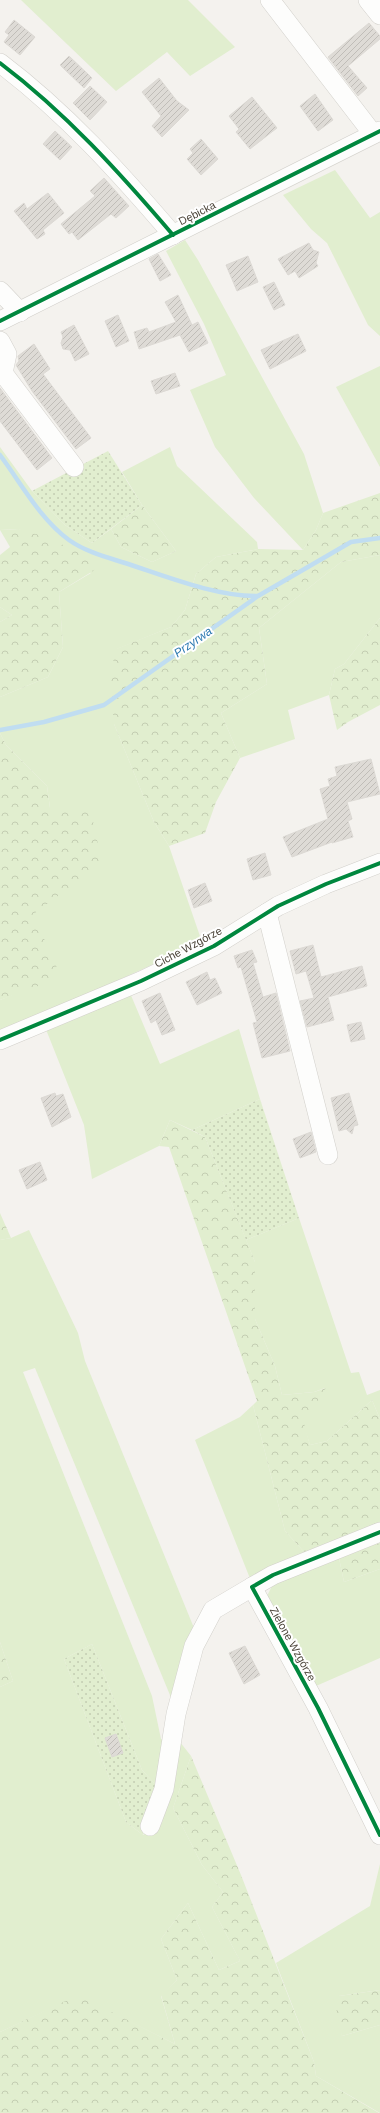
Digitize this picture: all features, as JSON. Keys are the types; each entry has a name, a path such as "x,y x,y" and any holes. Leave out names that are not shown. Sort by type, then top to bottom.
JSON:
{"street":[{"path":"270,0 376,133"},
{"path":"368,0 380,15"},
{"path":"0,63 92,144 145,201 173,235"},
{"name":"Dębicka","path":"0,322 376,133"},
{"path":"0,291 20,312"},
{"path":"0,341 7,354 3,373 74,467"},
{"name":"Ciche Wzgórze","path":"0,1040 141,982 214,946 267,913 326,884 380,863"},
{"path":"267,913 328,1156"},
{"path":"150,1826 164,1789 176,1714 194,1646 213,1610 274,1575 380,1532"},
{"name":"Zielone Wzgórze","path":"252,1587 318,1708 380,1835"}],"green space":[{"path":"21,0 188,0 235,47 190,76 167,52 116,91"},
{"path":"335,170 370,218 380,212 380,336 368,325 327,243 311,229 283,195"},
{"path":"185,240 198,260 304,454 323,513 316,530 303,550 254,498 215,447 190,390 226,375 204,324 166,251"},
{"path":"380,366 380,467 336,387"},
{"path":"0,447 32,491 65,525 92,543 111,529 121,547 152,562 176,551 142,505 122,472 170,447 177,466 257,542 258,549 216,557 196,574 185,610 171,627 117,649 114,724 154,822 169,846 202,942 0,1034 0,1000 12,995 31,916 50,808 47,786 6,745 0,733 0,697 48,677 63,647 59,592 91,573 19,529 0,530"},
{"path":"108,451 142,505 92,543 65,525 32,491"},
{"path":"380,493 380,555 341,562 259,628 267,684 221,713 240,758 216,802 205,833 169,846 154,822 114,724 110,676 116,649 171,627 185,610 196,574 216,557 258,549 303,550 316,530 323,513"},
{"path":"142,505 176,551 152,562 121,547 111,529"},
{"path":"19,529 46,537 99,562 93,571 59,592 63,647 48,677 0,697 0,622 12,615 0,607 0,555 10,547 0,530"},
{"path":"380,555 380,618 344,664 335,669 329,695 288,710 295,739 240,758 221,713 267,684 259,628 341,562"},
{"path":"0,607 12,615 0,622"},
{"path":"380,618 380,705 348,722 337,730 329,695 335,669 344,664"},
{"path":"0,733 6,745 47,786 50,808 90,807 102,863 31,916 58,963 49,982 0,1000"},
{"path":"130,993 160,1064 239,1029 260,1099 192,1130 170,1120 159,1146 92,1179 84,1125 45,1027"},
{"path":"260,1099 299,1218 246,1240 205,1137 192,1130"},
{"path":"170,1120 205,1137 255,1262 255,1319 275,1366 282,1395 314,1392 326,1388 304,1423 310,1445 327,1441 372,1400 380,1419 380,1526 307,1555 285,1531 253,1405 257,1401 169,1147 159,1146"},
{"path":"0,1213 11,1238 0,1240"},
{"path":"299,1218 351,1373 359,1372 367,1395 380,1390 380,1419 372,1400 327,1441 310,1445 303,1423 325,1388 314,1392 282,1395 275,1366 255,1319 255,1262 246,1240"},
{"path":"29,1230 78,1333 85,1361 194,1628 172,1700 35,1368 23,1372 152,1696 161,1739 167,1743 158,1787 142,1770 92,1644 64,1659 126,1822 143,1835 162,1823 176,1737 191,1756 173,1808 202,1865 223,1892 212,1907 240,1961 219,1970 188,1903 161,1939 177,1980 161,1996 175,2044 78,1996 0,2032 0,1687 13,1681 0,1642 0,1240 11,1238"},
{"path":"253,1405 285,1531 307,1555 251,1581 195,1440 240,1417"},
{"path":"380,1541 380,1569 344,1582 339,1558"},
{"path":"339,1558 344,1582 380,1569 380,1658 316,1686 266,1598 272,1586 287,1577"},
{"path":"0,1642 13,1681 0,1687"},
{"path":"92,1644 142,1770 158,1787 143,1835 126,1822 64,1659"},
{"path":"191,1756 241,1875 314,2062 316,2076 379,2113 0,2113 0,2032 78,1995 175,2044 161,1995 177,1980 161,1939 188,1903 219,1970 240,1961 212,1907 223,1892 202,1865 173,1808"},
{"path":"380,1864 380,1990 339,1996 342,2036 380,2025 380,2113 316,2076 314,2062 276,1963 370,1906"},
{"path":"380,1990 380,2025 342,2036 336,2014 339,1996"}],"building":[{"path":"14,20 35,37 20,55 4,42 9,35 5,32"},
{"path":"369,23 380,36 380,39 348,66 367,88 358,96 328,57"},
{"path":"69,56 92,78 84,88 60,65"},
{"path":"159,78 177,101 189,110 162,137 152,126 161,116 142,92"},
{"path":"90,86 107,102 90,120 73,103"},
{"path":"315,94 333,120 318,131 300,106"},
{"path":"252,97 277,128 250,149 236,132 239,129 229,116"},
{"path":"55,131 72,147 60,160 43,144"},
{"path":"201,139 218,159 201,175 187,159 193,153 190,149"},
{"path":"104,178 129,206 116,218 111,214 78,240 72,232 69,234 61,224 95,196 90,191"},
{"path":"48,193 64,213 43,230 45,234 37,239 14,211 24,203 27,209"},
{"path":"309,243 313,250 319,252 316,263 318,266 299,278 295,271 288,275 278,259"},
{"path":"158,254 171,275 160,281 149,259"},
{"path":"248,256 258,282 237,291 226,265"},
{"path":"274,282 285,305 274,310 263,287"},
{"path":"178,295 192,325 198,322 208,343 189,352 180,335 139,349 134,332 147,328 149,332 176,322 165,302"},
{"path":"118,315 129,341 116,347 105,321"},
{"path":"74,325 89,354 75,361 70,350 63,349 61,343 63,337 61,332"},
{"path":"298,334 306,351 270,369 261,350"},
{"path":"34,344 50,369 43,374 91,438 76,449 32,391 16,365 19,361 18,356"},
{"path":"175,373 180,386 156,394 151,381"},
{"path":"0,388 52,458 37,470 0,421"},
{"path":"371,759 380,794 347,802 352,819 348,821 353,837 332,842 292,857 283,837 328,819 320,789 330,786 328,779 337,776 335,767"},
{"path":"265,853 271,875 253,880 247,859"},
{"path":"205,883 212,901 194,908 188,890"},
{"path":"313,945 321,977 362,966 367,986 328,997 334,1020 307,1027 300,1001 314,998 306,971 296,974 290,951"},
{"path":"252,950 257,962 253,963 263,997 276,993 290,1051 262,1058 253,1023 257,1022 241,967 238,968 234,956"},
{"path":"207,972 210,980 215,978 222,993 197,1005 186,982"},
{"path":"160,993 175,1030 162,1035 156,1020 151,1023 142,1001"},
{"path":"361,1022 365,1039 351,1042 347,1025"},
{"path":"55,1093 56,1096 63,1094 71,1117 52,1127 41,1098"},
{"path":"349,1093 358,1125 354,1126 352,1134 346,1129 339,1131 331,1098"},
{"path":"311,1132 316,1152 300,1158 293,1139"},
{"path":"40,1162 47,1180 27,1189 19,1170"},
{"path":"245,1646 260,1675 244,1684 229,1653"},
{"path":"116,1734 123,1753 112,1757 105,1738"}],"waterway":[{"path":"0,455 49,522 69,540 82,548 191,585 226,593 258,596"},
{"name":"Przyrwa","path":"0,730 44,722 104,705 258,596 351,542 380,538"}],"cycle path":[{"path":"0,63 47,102 91,144 173,235"},
{"path":"0,321 380,131"},
{"path":"0,1040 141,981 214,946 278,906 326,884 380,863"},
{"path":"380,1532 273,1575 252,1587 318,1708 380,1835"}]}
